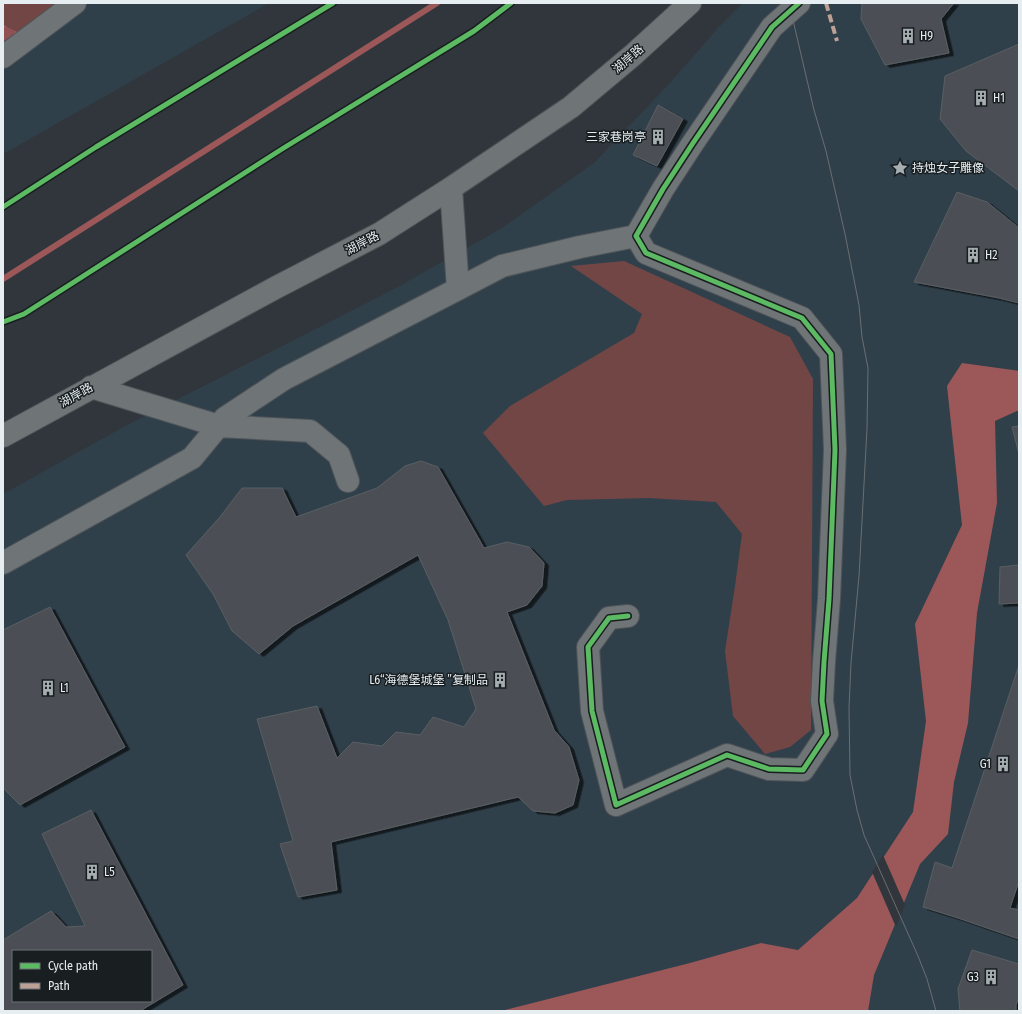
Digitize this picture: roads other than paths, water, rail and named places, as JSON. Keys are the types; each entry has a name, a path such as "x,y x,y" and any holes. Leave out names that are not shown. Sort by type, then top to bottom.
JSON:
{"street":[{"path":"3,56 75,3"},
{"name":"湖岸路","path":"3,436 275,288 379,234 452,188 571,107 633,55 690,3"},
{"path":"3,563 192,458 226,418 284,379 458,288 502,266 580,247 636,236 688,149 772,28 799,3"},
{"path":"452,188 458,288"},
{"path":"628,616 608,618 588,647 592,711 616,805 727,755 769,769 803,770 827,734 822,700 829,591 835,450 831,354 802,318 646,253 636,236"},
{"path":"92,387 219,426 310,431 339,455 348,481"}],"waterway":[{"path":"3,279 437,3"}],"tram line":[{"path":"789,3 845,234 859,305 862,337 868,368 867,429 859,576 851,663 849,708 850,775 864,835 918,956 927,979 936,1011"}],"place":[{"name":"H9","path":"908,36"},
{"name":"H1","path":"981,98"},
{"name":"三家巷岗亭","path":"658,137"},
{"name":"持烛女子雕像","path":"900,168"},
{"name":"H2","path":"973,255"},
{"name":"L6“海德堡城堡 ”复制品","path":"500,680"},
{"name":"L1","path":"48,688"},
{"name":"G1","path":"1003,764"},
{"name":"L5","path":"92,872"},
{"name":"G3","path":"991,977"}]}
